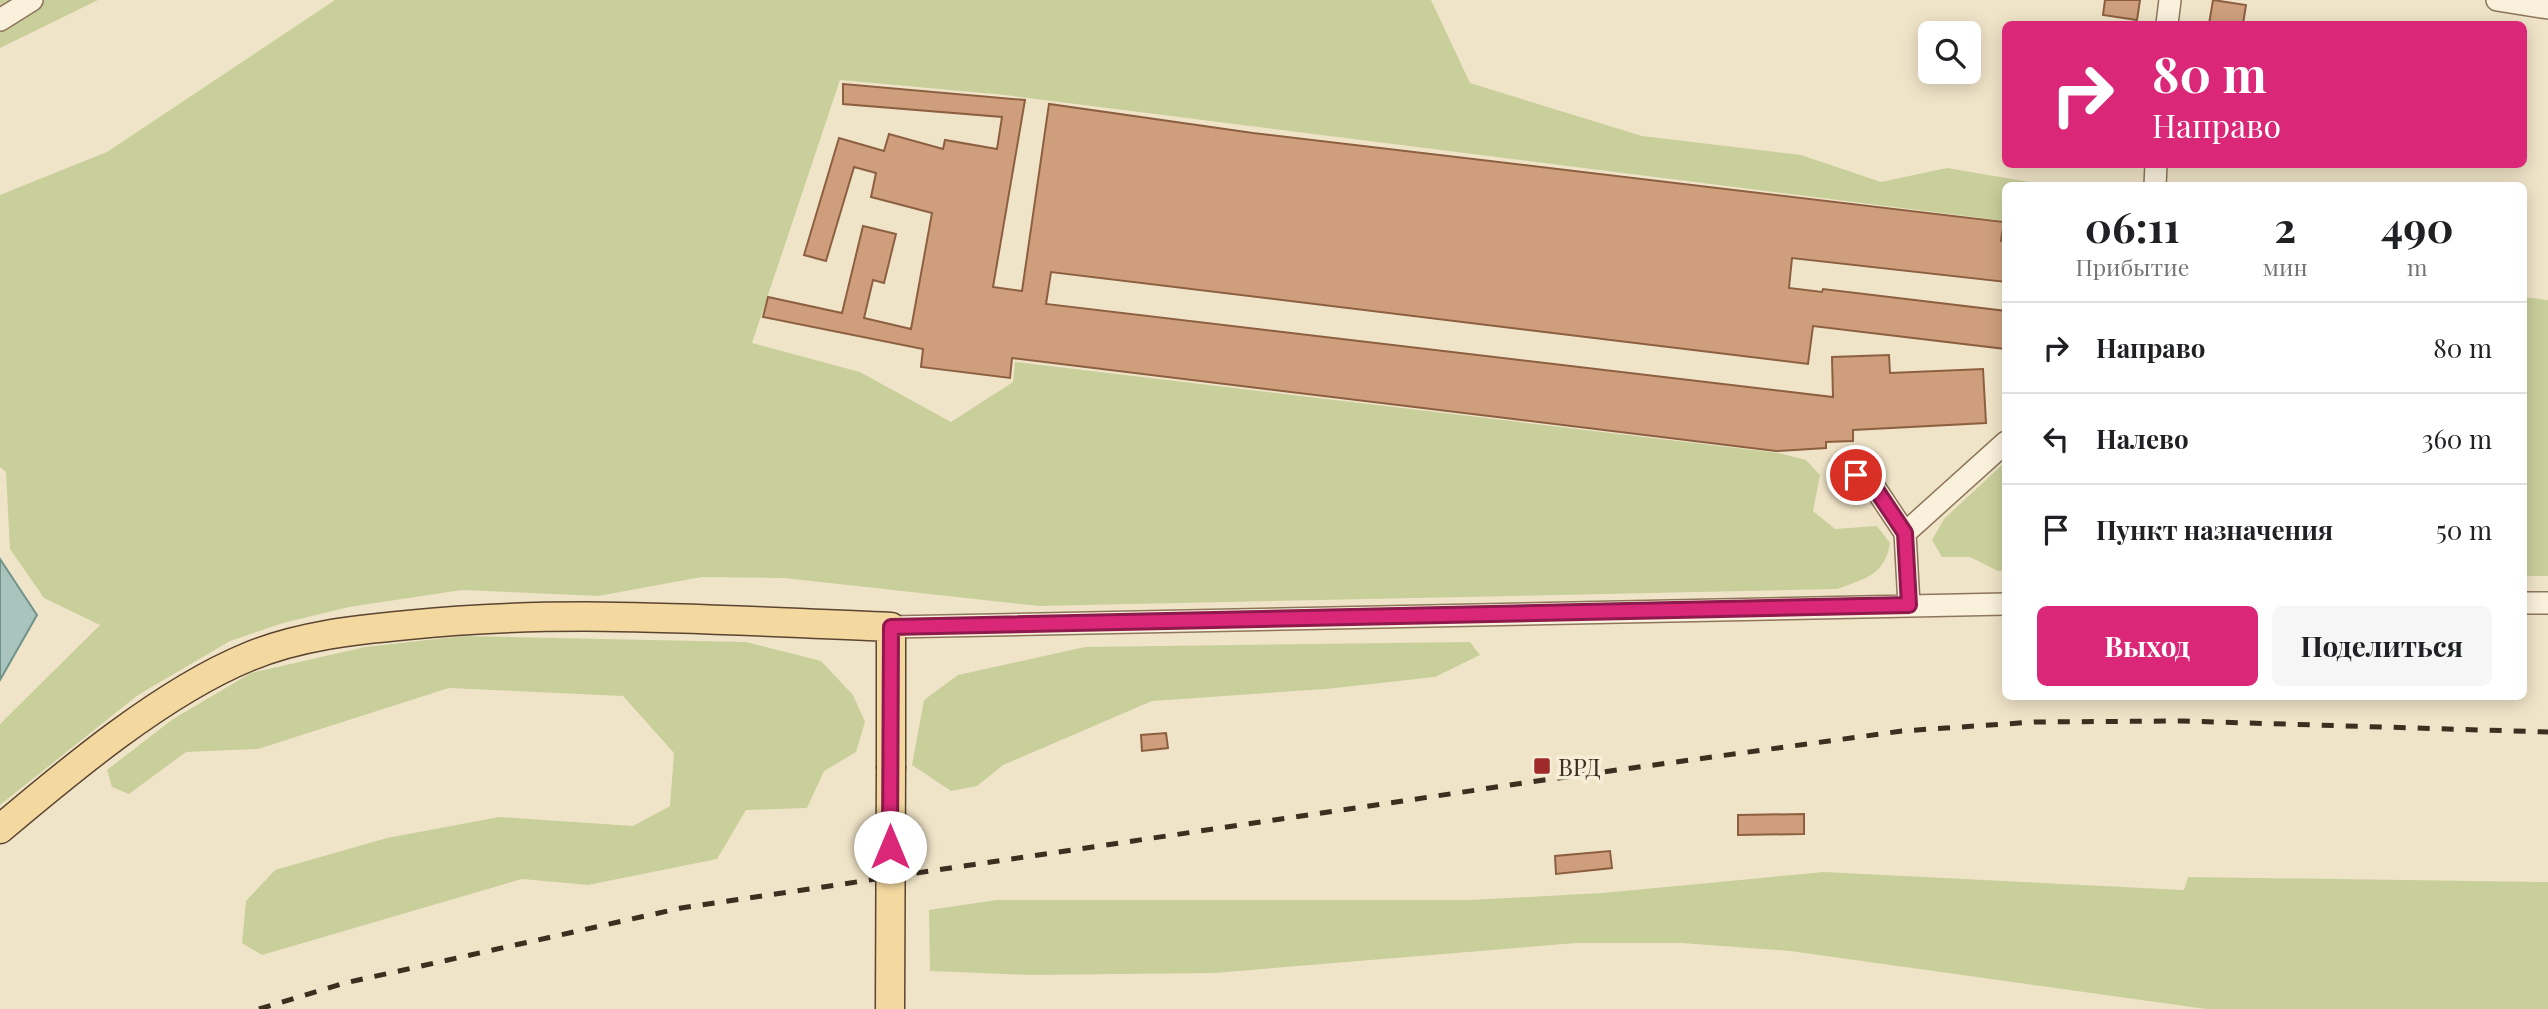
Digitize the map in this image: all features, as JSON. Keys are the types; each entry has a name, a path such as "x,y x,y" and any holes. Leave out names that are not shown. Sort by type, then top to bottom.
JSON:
{"main road":[{"path":"0,829 158,707 201,680 248,657 296,642 355,630 461,619 576,616 891,627 890,1009"}],"street":[{"path":"0,20 32,0"},
{"path":"2167,21 2170,0"},
{"path":"2497,0 2548,8"},
{"path":"1905,533 2002,446"},
{"path":"1840,466 1873,485 1905,533 1909,605"},
{"path":"2527,603 2548,603"},
{"path":"891,627 2002,604"}],"green space":[{"path":"0,0 98,0 0,48"},
{"path":"335,0 1431,0 1470,83 1642,136 1801,155 1881,182 1947,168 2030,182 2002,182 2002,221 1005,95 840,80 752,343 860,372 951,422 1013,382 1015,362 1779,453 1806,460 1820,475 1813,511 1835,529 1877,526 1890,543 1884,562 1872,574 1837,589 1039,606 784,578 702,577 598,596 462,590 349,607 283,623 230,641 138,695 0,805 0,724 100,625 44,598 10,549 6,472 0,467 0,195 107,152"},
{"path":"2527,297 2548,300 2548,576 2527,576"},
{"path":"2002,465 2002,571 1970,557 1942,557 1932,540 1944,519"},
{"path":"463,636 746,642 821,661 853,695 865,722 856,752 824,771 807,808 746,810 717,859 588,885 522,879 262,955 242,943 246,901 275,870 387,838 499,817 633,826 670,806 674,753 623,696 449,688 258,749 186,752 129,794 112,787 107,770 173,719 251,673 365,647"},
{"path":"1470,642 1480,655 1435,677 1326,689 1152,701 1003,765 977,786 951,791 912,765 924,700 958,675 1085,647"},
{"path":"1824,872 2184,890 2188,877 2548,882 2548,1009 2206,1009 1790,951 1681,943 1576,943 1214,973 1028,975 930,971 929,910 996,900 1470,900 1602,893"}],"water":[{"path":"0,559 37,615 0,680"}],"building":[{"path":"2105,0 2140,0 2137,20 2103,15"},
{"path":"2213,0 2246,5 2243,21 2210,21"},
{"path":"843,84 1025,100 993,287 1022,291 1049,104 1253,133 2002,222 2002,282 1792,258 1789,288 1822,292 1823,289 2002,311 2002,349 1813,326 1808,364 1051,272 1046,304 1833,397 1832,357 1889,355 1890,373 1983,369 1986,423 1853,430 1853,441 1826,442 1826,448 1776,451 1012,358 1010,378 921,367 923,349 763,317 768,297 842,313 863,226 896,234 884,283 873,280 864,318 911,329 932,213 871,197 876,173 854,167 826,261 804,255 839,138 884,151 889,134 943,149 945,140 997,149 1002,117 843,104"},
{"path":"1166,733 1168,748 1142,751 1141,735"},
{"path":"1804,814 1804,834 1738,835 1738,815"},
{"path":"1610,851 1612,868 1556,874 1555,856"}],"railway":[{"path":"259,1009 345,983 681,908 1544,780 1902,731 2034,722 2182,721 2548,732"}],"place":[{"name":"ВРД","path":"1542,766"}],"route":[{"path":"890,847 891,627 1909,605 1905,533 1873,485 1856,475"}]}
